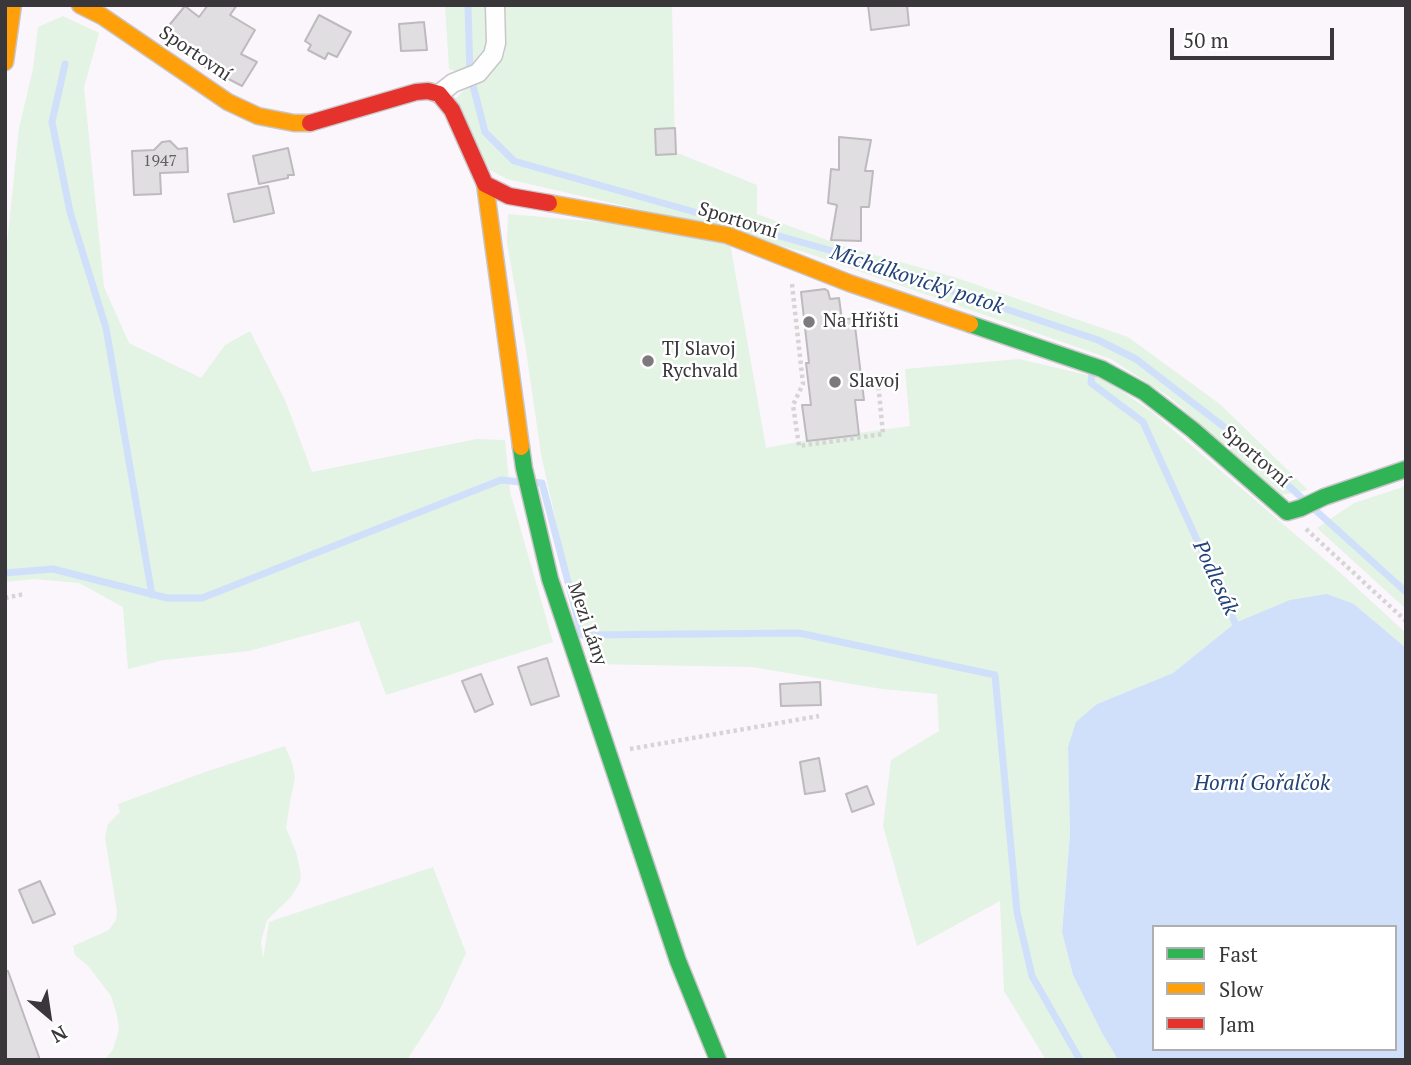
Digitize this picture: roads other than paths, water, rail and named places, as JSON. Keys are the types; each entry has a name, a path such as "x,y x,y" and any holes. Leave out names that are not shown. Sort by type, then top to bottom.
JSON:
{"street":[{"path":"5,62 13,5"},
{"name":"Sportovní","path":"80,5 102,16 228,102 258,116 293,123 312,123 416,92 446,88"},
{"path":"485,184 452,110 446,88 478,73 493,55 496,43 495,5"},
{"name":"Sportovní","path":"485,184 509,196 727,235 849,283 1102,369 1144,392 1294,510 1406,469"},
{"name":"Mezi Lány","path":"485,184 524,468 550,579 678,961 718,1060"}],"water":[{"name":"Horní Gořalčok","path":"1327,594 1354,604 1406,648 1406,1060 1118,1060 1073,975 1062,932 1070,834 1068,747 1076,722 1097,704 1173,673 1235,623 1290,600"}],"waterway":[{"name":"Michálkovický potok","path":"468,5 470,74 485,132 514,161 836,252 1098,340 1136,359 1228,430 1304,500"},
{"path":"65,64 52,122 70,212 106,328 152,595"},
{"name":"Podlesák","path":"1092,372 1091,383 1143,422 1235,623 1242,629"},
{"path":"5,573 53,569 167,598 202,598 501,480 521,482"},
{"path":"533,482 542,483 582,635 799,633 995,675 1017,912 1032,976 1080,1060"},
{"name":"Michálkovický potok","path":"1313,508 1406,592"}],"place":[{"name":"Na Hřišti","path":"809,322"},
{"name":"TJ Slavoj Rychvald","path":"648,361"},
{"name":"Slavoj","path":"835,382"}]}
